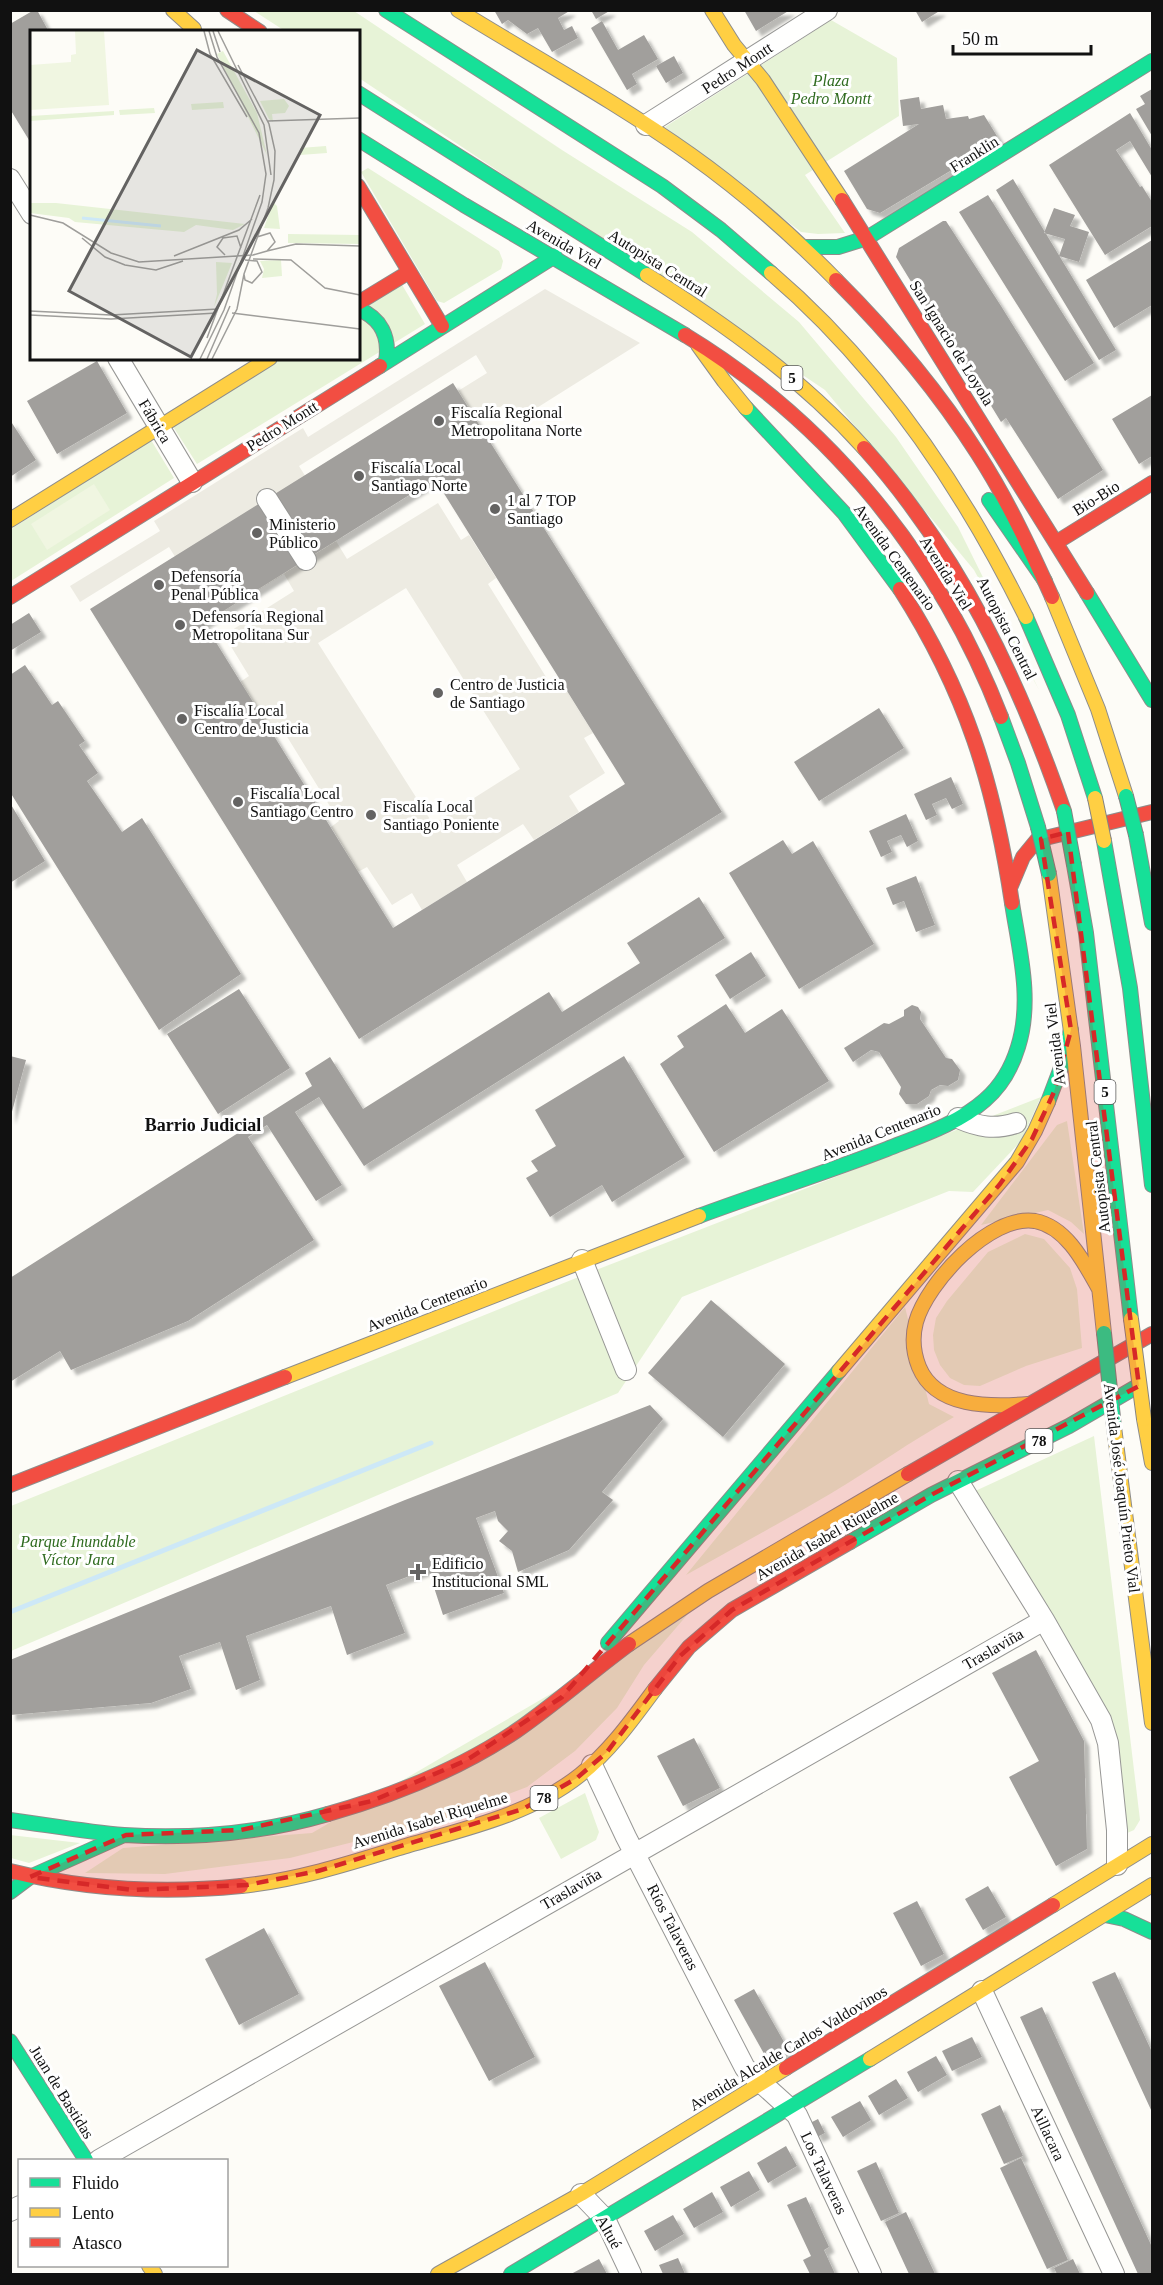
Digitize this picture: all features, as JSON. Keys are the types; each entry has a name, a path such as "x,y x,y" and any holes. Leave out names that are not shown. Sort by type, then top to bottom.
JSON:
{"main road":[{"path":"164,10 196,30"},
{"path":"173,10 196,30"},
{"path":"227,10 257,30"},
{"name":"Autopista Central","path":"386,10 591,140 686,203 722,230 790,289 854,355 924,441 956,487 1008,576 1029,619 1062,696 1095,798 1130,988 1152,1185"},
{"path":"458,10 646,125 723,179 803,247 889,337 944,406 993,479 1064,621 1097,703 1136,835 1152,923"},
{"name":"San Ignacio de Loyola","path":"712,10 734,45 763,80 867,238 1057,542 1152,700"},
{"name":"Franklin","path":"803,247 838,247 867,238 1152,62"},
{"name":"Autopista Central","path":"360,94 714,317 784,372 842,424 877,462 923,519 974,598 1023,696 1064,811 1088,944 1131,1319 1152,1463"},
{"name":"Avenida Viel","path":"360,140 430,186 555,256 696,342 752,380 804,422 854,474 903,535 950,607 986,679 1014,748 1034,834 1049,874 1071,1030 1099,1288"},
{"path":"360,189 442,326"},
{"name":"Pedro Montt","path":"10,597 555,256"},
{"path":"360,302 409,272"},
{"path":"360,310 374,317 384,331 388,346 386,361"},
{"name":"Avenida Centenario","path":"10,1485 582,1260 726,1206 869,1157 958,1118 986,1098 998,1085 1014,1060 1026,1016 1025,992 1010,888 996,811 982,760 959,696 944,663 909,601 844,513 733,393 696,342"},
{"path":"854,355 898,386"},
{"path":"10,520 267,360"},
{"name":"Bio-Bio","path":"1057,542 1152,483"},
{"path":"981,488 1045,581"},
{"path":"996,811 1010,825"},
{"path":"1010,888 1034,834 1152,812"},
{"path":"562,1697 1017,1162 1046,1112 1071,1030"},
{"path":"1036,1403 980,1404 958,1400 937,1391 924,1377 914,1353 916,1324 922,1306 944,1276 976,1242 1001,1226 1017,1222 1034,1221 1057,1233 1080,1257 1099,1288"},
{"name":"Avenida José Joaquín Prieto Vial","path":"1099,1288 1114,1427 1152,1723"},
{"name":"Avenida Isabel Riquelme","path":"10,1820 126,1835 242,1830 308,1819 402,1790 467,1760 532,1720 636,1638 723,1581 857,1502 1036,1403 1152,1334"},
{"name":"Avenida Isabel Riquelme","path":"10,1871 30,1877 92,1887 154,1891 211,1889 282,1879 504,1817 542,1799 592,1765 627,1729 680,1656 712,1626 754,1596 958,1481 1069,1426 1152,1378"},
{"path":"10,1892 30,1877 126,1835"},
{"name":"Avenida Alcalde Carlos Valdovinos","path":"511,2274 788,2109 930,2001 1117,1865 1152,1844"},
{"name":"Avenida Alcalde Carlos Valdovinos","path":"438,2274 581,2194 761,2084 930,2001 982,1991 1152,1885"},
{"path":"1105,1915 1131,1922 1152,1932"},
{"name":"Juan de Bastidas","path":"10,2041 85,2159"}],"street":[{"name":"Pedro Montt","path":"646,125 827,10"},
{"path":"10,178 30,211"},
{"name":"Fábrica","path":"119,360 192,482"},
{"path":"267,499 306,560"},
{"path":"958,1118 986,1128 1016,1123"},
{"path":"582,1260 626,1370"},
{"path":"958,1481 1044,1620 1101,1720 1109,1754 1118,1830 1117,1865"},
{"name":"Traslaviña","path":"101,2159 1044,1620"},
{"name":"Ríos Talaveras","path":"592,1765 745,2068 761,2084"},
{"name":"Aillacara","path":"982,1991 1114,2274"},
{"name":"Los Talaveras","path":"761,2084 797,2115 871,2274"},
{"name":"Altué","path":"581,2194 605,2219 631,2274"}],"highlighted area":[{"path":"1068,832 1139,1386 931,1495 732,1610 680,1656 607,1752 577,1778 523,1809 318,1871 247,1885 133,1890 30,1877 126,1835 241,1830 372,1801 467,1760 562,1697 1000,1184 1032,1139 1054,1092 1071,1030 1041,839"}],"green space":[{"path":"254,11 354,11 562,150 692,232 799,322 896,437 958,527 1039,690 974,570 825,390 360,79 360,30 283,30"},
{"name":"Plaza Pedro Montt","path":"831,20 897,58 899,116 805,175 845,233 818,234 801,232 665,127"},
{"path":"368,168 499,251 503,261 501,269 444,303 437,301 361,172"},
{"path":"401,283 425,324 197,464 172,425 277,360 360,360 360,308"},
{"path":"151,440 174,478 11,581 11,529"},
{"path":"94,484 110,510 47,550 31,524"},
{"name":"Parque Inundable Víctor Jara","path":"1041,1097 1021,1141 973,1192 949,1191 682,1297 618,1393 11,1651 11,1506 596,1270"},
{"path":"1067,1121 1084,1234 1071,1222 1048,1210 981,1225 1057,1125"},
{"path":"1025,1234 1044,1239 1070,1268 1077,1289 1082,1348 1026,1366 980,1386 964,1385 950,1378 940,1365 934,1350 933,1335 936,1318 947,1301 988,1252"},
{"path":"905,1307 929,1404 954,1417 830,1494 686,1575"},
{"path":"1094,1436 1140,1820 1134,1830 1125,1834 1109,1724 973,1492"},
{"path":"688,1614 644,1665 617,1708 575,1751 527,1787 444,1819 290,1858 165,1874 85,1873 123,1848 312,1833"},
{"path":"585,1793 599,1832 596,1840 561,1859 539,1818"},
{"path":"10,1835 80,1843 29,1863 11,1858"}],"shaded area":[{"path":"545,289 640,343 516,421 505,404 477,421 458,391 487,373 476,355 299,466 343,537 336,541 347,559 438,503 461,540 469,535 496,578 488,584 556,693 565,688 593,733 584,738 605,773 569,796 579,812 534,840 523,824 457,865 467,882 422,910 412,893 392,905 367,867 358,872 331,827 339,821 278,722 268,727 240,682 249,676 224,635 294,591 284,574 213,618 169,547 80,602 70,586 160,531 154,521 303,428 308,437","holes":["406,588 520,769 433,824 318,643"]}],"building":[{"path":"37,10 48,30 30,30 29,140 10,109 10,24"},
{"path":"494,10 571,10 558,18 564,30 572,26 578,38 552,52 538,28 527,34 508,20 502,24"},
{"path":"591,10 611,10 596,19"},
{"path":"744,10 790,10 756,31"},
{"path":"915,10 941,10 922,22"},
{"path":"602,21 618,50 644,35 658,59 632,74 637,84 627,90 591,28"},
{"path":"674,56 683,73 666,83 656,66"},
{"path":"1152,89 1152,136 1136,109 1145,104 1140,96"},
{"path":"919,97 921,109 943,105 946,119 968,116 969,119 984,115 1000,141 880,213 867,209 844,171 919,124 903,126 900,100"},
{"path":"1130,113 1152,150 1152,177 1130,141 1116,150 1152,202 1152,226 1105,255 1049,165"},
{"path":"1013,179 1116,350 1099,360 996,190"},
{"path":"988,195 1094,363 1065,381 959,212"},
{"path":"1054,208 1075,215 1070,226 1089,232 1079,262 1059,256 1065,239 1044,233"},
{"path":"946,221 1001,306 1103,470 1058,499 1006,418 1001,422 949,337 946,339 896,257 899,248"},
{"path":"1152,240 1152,305 1114,328 1086,280"},
{"path":"97,361 127,413 57,454 27,401"},
{"path":"453,383 722,812 359,1039 90,609","holes":["435,479 625,784 393,928 204,623"]},
{"path":"1152,395 1152,456 1139,464 1112,419"},
{"path":"10,420 36,460 10,477"},
{"path":"29,613 41,632 10,651 10,625"},
{"path":"25,665 52,705 58,701 85,741 79,745 98,773 87,781 122,832 142,818 241,974 159,1030 10,792 10,675"},
{"path":"879,708 904,748 819,801 794,762"},
{"path":"951,777 963,804 952,809 946,798 932,804 937,815 926,820 914,794"},
{"path":"10,803 45,861 10,883"},
{"path":"906,814 918,841 907,847 901,835 887,841 892,852 881,857 869,831"},
{"path":"783,840 792,854 813,841 874,944 799,989 729,873"},
{"path":"916,876 935,925 916,932 904,901 893,905 886,888"},
{"path":"699,897 725,938 364,1166 319,1097 295,1112 342,1185 316,1201 267,1125 248,1137 314,1240 188,1321 71,1370 60,1351 10,1382 10,1278 312,1086 305,1073 330,1057 363,1109 549,992 562,1012 640,963 627,943"},
{"path":"751,952 766,976 730,999 715,975"},
{"path":"239,989 290,1068 218,1114 167,1034"},
{"path":"726,1004 745,1033 782,1009 829,1081 714,1152 660,1064 684,1047 677,1036"},
{"path":"912,1005 918,1007 921,1012 920,1019 946,1058 952,1059 960,1070 958,1080 948,1086 940,1085 931,1090 929,1096 917,1104 906,1104 899,1094 901,1087 879,1052 871,1050 853,1062 844,1048 884,1023 889,1024 904,1016 904,1010"},
{"path":"10,1056 26,1060 10,1119"},
{"path":"624,1056 685,1157 612,1202 602,1185 550,1217 526,1178 538,1171 531,1161 556,1146 535,1110"},
{"path":"711,1300 785,1364 723,1437 648,1373"},
{"path":"650,1405 663,1419 602,1492 613,1500 569,1550 518,1572 512,1551 499,1541 508,1531 498,1521 495,1511 476,1518 504,1593 443,1615 428,1569 386,1585 405,1633 347,1655 331,1606 246,1636 260,1680 236,1690 220,1642 179,1656 191,1689 151,1703 10,1715 10,1660 405,1500"},
{"path":"1036,1650 1084,1741 1087,1849 1056,1866 1009,1777 1039,1761 992,1673"},
{"path":"694,1738 720,1788 683,1806 657,1756"},
{"path":"988,1886 1006,1917 983,1930 965,1899"},
{"path":"917,1901 944,1954 921,1966 893,1913"},
{"path":"264,1928 299,1994 239,2025 205,1959"},
{"path":"485,1962 535,2057 489,2081 439,1986"},
{"path":"1115,1972 1152,2052 1152,2112 1092,1982"},
{"path":"754,1989 788,2049 768,2061 734,2000"},
{"path":"1042,2007 1152,2247 1152,2274 1138,2274 1020,2017"},
{"path":"972,2037 982,2057 952,2071 942,2051"},
{"path":"936,2056 947,2075 918,2092 907,2072"},
{"path":"896,2079 908,2098 879,2115 868,2096"},
{"path":"860,2101 871,2120 843,2137 831,2117"},
{"path":"1000,2105 1023,2156 1004,2164 981,2114"},
{"path":"818,2119 825,2133 817,2137 811,2126 812,2122"},
{"path":"786,2146 797,2166 768,2183 757,2163"},
{"path":"1021,2158 1068,2260 1047,2269 1000,2168"},
{"path":"876,2162 899,2213 881,2221 857,2171"},
{"path":"749,2171 760,2190 731,2207 720,2187"},
{"path":"712,2192 723,2212 694,2228 683,2209"},
{"path":"806,2197 829,2247 824,2250 835,2274 810,2274 803,2260 811,2256 787,2205"},
{"path":"906,2212 935,2274 909,2274 885,2222"},
{"path":"673,2215 684,2234 655,2251 644,2231"},
{"path":"678,2258 685,2274 663,2274 659,2265"},
{"path":"599,2259 607,2274 571,2274"},
{"path":"1073,2259 1080,2274 1057,2274 1054,2268"}],"waterway":[{"path":"10,1612 431,1443"}],"traffic: fast":[{"path":"386,10 662,186 721,230 771,273"},
{"path":"803,247 838,247 867,238 1152,61"},
{"path":"360,94 647,275"},
{"path":"360,140 464,205 685,335"},
{"path":"380,366 555,256"},
{"path":"360,310 373,318 382,329 387,344 386,361"},
{"path":"746,408 844,513 900,589"},
{"path":"989,500 1045,581"},
{"path":"1087,593 1152,700"},
{"path":"1026,617 1068,715 1095,798"},
{"path":"1001,717 1038,827"},
{"path":"1126,796 1136,835"},
{"path":"1064,811 1074,865"},
{"path":"1038,827 1049,874"},
{"path":"1136,835 1152,923"},
{"path":"1104,841 1130,988 1152,1185"},
{"path":"1074,865 1086,933 1131,1319"},
{"path":"699,1216 925,1134 963,1116 991,1095 1005,1076 1016,1054 1024,1011 1025,993 1021,956 1012,903"},
{"path":"1048,1102 1062,1065 1071,1030"},
{"path":"1104,1333 1114,1427"},
{"path":"608,1643 839,1371"},
{"path":"850,1542 931,1495 1069,1426 1136,1387"},
{"path":"10,1820 110,1834 175,1836 253,1830 328,1814"},
{"path":"10,1892 30,1877 124,1835"},
{"path":"1105,1915 1124,1919 1152,1932"},
{"path":"10,2041 85,2159"},
{"path":"511,2274 870,2059"}],"traffic: slow":[{"path":"173,10 194,29"},
{"path":"458,10 605,98 691,155 767,214 836,280"},
{"path":"712,10 734,45 763,80 842,200"},
{"path":"771,273 848,348 916,432 975,522 1026,617"},
{"path":"647,275 706,313 762,354 815,399 864,448"},
{"path":"698,345 746,408"},
{"path":"10,520 267,360"},
{"path":"1052,597 1098,709 1126,796"},
{"path":"1095,798 1104,841"},
{"path":"1049,874 1073,1046 1104,1333"},
{"path":"839,1371 1017,1162 1048,1102"},
{"path":"285,1377 699,1216"},
{"path":"1028,1404 997,1405 966,1402 951,1398 927,1380 915,1356 914,1344 916,1322 922,1306 947,1271 963,1254 999,1228 1017,1222 1035,1221 1057,1231 1074,1248 1099,1289"},
{"path":"1131,1319 1144,1419"},
{"path":"1144,1419 1152,1463"},
{"path":"1114,1427 1152,1723"},
{"path":"629,1644 708,1591 908,1474"},
{"path":"241,1886 305,1875 347,1864 476,1826 520,1810 561,1789 580,1775 620,1735 655,1689"},
{"path":"1053,1905 1152,1844"},
{"path":"870,2059 1152,1885"},
{"path":"438,2274 581,2194 786,2068"},
{"path":"150,2267 155,2274"}],"traffic: jam":[{"path":"227,10 257,30"},
{"path":"360,189 442,326"},
{"path":"842,200 1087,593"},
{"path":"360,302 409,272"},
{"path":"836,280 912,363 963,431 1008,506 1052,597"},
{"path":"685,335 738,370 787,410 833,453 874,500 912,550 946,603 976,659 1001,717"},
{"path":"10,597 380,366"},
{"path":"864,448 929,531 957,574 982,619 1027,713 1064,811"},
{"path":"1057,542 1152,483"},
{"path":"900,589 943,665 974,740 996,818 1012,903"},
{"path":"1010,888 1023,857 1037,840 1152,812"},
{"path":"908,1474 1152,1334"},
{"path":"10,1485 285,1377"},
{"path":"655,1689 689,1647 732,1610 850,1542"},
{"path":"328,1814 402,1790 472,1758 530,1721 629,1644"},
{"path":"10,1871 67,1882 125,1889 182,1890 241,1886"},
{"path":"786,2068 1053,1905"}],"place":[{"name":"Fiscalía Regional Metropolitana Norte","path":"439,421"},
{"name":"Fiscalía Local Santiago Norte","path":"359,476"},
{"name":"1 al 7 TOP Santiago","path":"495,509"},
{"name":"Ministerio Público","path":"257,533"},
{"name":"Defensoría Penal Pública","path":"159,585"},
{"name":"Defensoría Regional Metropolitana Sur","path":"180,625"},
{"name":"Centro de Justicia de Santiago","path":"438,693"},
{"name":"Fiscalía Local Centro de Justicia","path":"182,719"},
{"name":"Fiscalía Local Santiago Centro","path":"238,802"},
{"name":"Fiscalía Local Santiago Poniente","path":"371,815"},
{"name":"Edificio Institucional SML","path":"418,1572"}],"district":[{"name":"Barrio Judicial","path":"203,1125"}]}
